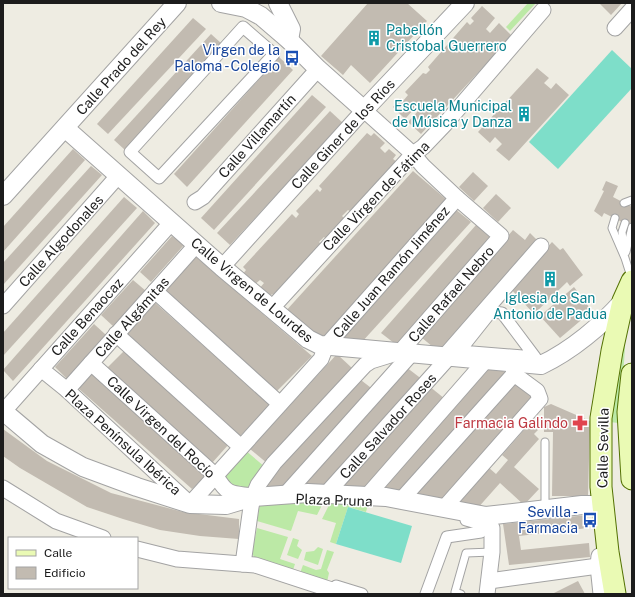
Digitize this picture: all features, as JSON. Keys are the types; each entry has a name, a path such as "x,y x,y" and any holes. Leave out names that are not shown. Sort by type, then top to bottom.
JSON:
{"main road":[{"name":"Calle Sevilla","path":"615,594 608,552 601,487 601,418 625,331 623,301 632,281"},
{"name":"Calle Sevilla","path":"632,374 628,416 632,479"},
{"path":"601,418 605,426 619,428 624,424 628,416"},
{"path":"601,456 606,446 612,443 624,445 629,451 630,456"}],"street":[{"name":"Calle Prado del Rey","path":"3,196 178,3"},
{"path":"221,3 235,5 254,12 289,40 318,69 437,176 457,198"},
{"path":"278,3 291,29 289,40"},
{"name":"Calle Giner de los Ríos","path":"222,267 364,110 465,3"},
{"path":"615,28 632,9"},
{"name":"Calle Virgen de Fátima","path":"271,309 413,154 447,126 543,10"},
{"path":"244,28 274,54 159,178 130,152 244,28"},
{"name":"Calle Villamartín","path":"195,202 203,197 318,69"},
{"name":"Calle Virgen de Lourdes","path":"65,128 171,223 271,309 313,342 326,346 406,353 451,355 486,360 513,368 541,365 562,354 592,331 623,301"},
{"name":"Calle Algodonales","path":"3,306 118,176"},
{"name":"Calle Rafael Nebro","path":"285,495 380,390 406,353 501,236 457,198"},
{"name":"Calle Juan Ramón Jiménez","path":"190,504 321,359 326,346 457,198"},
{"name":"Calle Benaocaz","path":"3,411 41,373 171,223"},
{"name":"Calle Algámitas","path":"67,390 197,244"},
{"name":"Calle Salvador Roses","path":"326,494 451,355 541,246"},
{"path":"155,291 280,404"},
{"path":"491,312 502,313 535,357 525,356 451,355 491,312"},
{"path":"592,331 604,325 613,324 625,331"},
{"path":"116,334 241,447"},
{"path":"243,564 253,496 258,485 274,463 365,365 371,361 406,353"},
{"path":"367,496 486,360"},
{"name":"Calle Virgen del Rocío","path":"91,363 216,476 225,490 233,494 253,496"},
{"path":"402,500 513,368 537,391 540,399 444,508"},
{"name":"Plaza Península Ibérica","path":"41,373 48,382 167,490 139,482 75,455 41,433 14,412 14,405 41,373"},
{"name":"Plaza Península Ibérica","path":"41,373 67,390 190,504"},
{"name":"Plaza Península Ibérica","path":"3,411 42,444 82,467 190,504"},
{"path":"3,488 56,521 100,537"},
{"path":"190,504 226,505 253,496 308,493 367,496 402,500 486,516 545,509 604,513 599,546 598,566 601,594"},
{"name":"Plaza Pruna","path":"362,594 252,560 248,555 259,502 262,499 307,497 367,499 400,504 480,524 481,532 447,537 426,594"},
{"path":"486,516 492,528 492,552 488,587 598,566"},
{"path":"138,548 177,559 243,564 262,567 344,594"}],"lane":[{"path":"624,203 632,200"},
{"path":"615,218 612,228 625,258 632,281"},
{"path":"625,258 629,225"},
{"path":"545,442 545,509"},
{"path":"461,594 454,592 466,553 492,552"}],"green space":[{"path":"528,3 536,3 510,31 506,27"},
{"path":"624,342 625,348 620,420 618,423 610,422"},
{"path":"245,450 265,467 246,489 229,487 224,473"},
{"path":"325,499 317,515 298,511 291,531 257,521 260,504"},
{"path":"332,499 369,501 366,512 348,507 336,544 330,542 336,523 322,519"},
{"path":"257,528 288,537 280,559 295,564 293,570 254,557 252,553"},
{"path":"293,538 299,540 297,546 302,550 298,559 287,555"},
{"path":"318,547 323,549 318,565 304,560 306,552 314,551"},
{"path":"327,550 334,552 327,570 329,573 327,582 300,573 303,565 316,570 321,569"}],"shaded area":[{"path":"612,50 632,69 632,88 558,169 529,142"},
{"path":"348,507 412,526 401,563 336,544"}],"building":[{"name":"Pabellón Cristobal Guerrero","path":"368,3 407,3 427,21 370,83 351,65 343,75 321,56"},
{"path":"599,3 622,3 611,15"},
{"path":"482,6 495,18 486,29 490,33 499,23 512,36 421,134 408,122 418,111 415,108 405,119 393,107 400,98 403,101 408,95 405,92 423,73 426,74 430,70 428,67 467,22 470,25 474,21 471,18"},
{"path":"193,18 206,29 108,134 97,124"},
{"path":"211,34 222,44 125,150 114,140"},
{"path":"279,57 293,70 187,187 174,174"},
{"name":"Escuela Municipal de Música y Danza","path":"537,68 549,78 544,83 551,89 556,83 569,95 509,161 496,150 502,144 495,137 490,143 478,132"},
{"path":"312,95 326,107 214,230 201,218"},
{"path":"330,111 343,123 230,245 217,233"},
{"path":"367,133 371,136 374,133 385,143 380,148 385,153 389,149 396,155 393,159 397,162 351,212 348,210 342,216 345,219 327,240 324,237 319,242 322,245 275,297 272,294 269,298 259,289 264,283 260,280 254,285 242,275 246,270 243,267 292,214 296,218 299,214 296,211 317,189 320,192 322,189 319,186"},
{"path":"73,149 85,160 3,252 3,227"},
{"path":"91,166 102,175 3,285 3,263"},
{"path":"413,171 448,201 324,341 284,313"},
{"path":"473,172 488,186 474,201 459,187"},
{"path":"606,181 618,186 613,197 632,207 632,227 604,213 602,217 594,211 604,191 602,190"},
{"path":"496,194 511,208 498,222 483,208"},
{"path":"124,197 137,208 3,356 3,333"},
{"path":"455,209 471,222 361,343 336,342"},
{"path":"143,211 155,223 13,381 3,370"},
{"path":"476,225 493,240 398,346 381,333"},
{"path":"513,230 525,240 530,233 538,241 439,352 421,337"},
{"path":"172,236 184,245 151,282 140,272"},
{"name":"Iglesia de San Antonio de Padua","path":"552,242 560,250 563,248 583,275 570,286 567,282 534,314 511,289"},
{"path":"195,256 312,356 274,394 162,293"},
{"path":"133,280 146,291 114,327 101,315"},
{"path":"574,287 592,311 560,338 540,316"},
{"path":"153,301 270,405 238,438 125,333"},
{"path":"94,324 106,335 67,379 55,367"},
{"path":"124,351 229,444 212,463 105,370"},
{"path":"337,354 353,369 268,464 250,449"},
{"path":"488,365 497,366 508,375 402,492 379,489"},
{"path":"406,367 423,380 326,489 296,488"},
{"path":"93,373 207,475 192,489 78,388"},
{"path":"357,377 375,391 290,486 267,486 275,469"},
{"path":"515,382 533,398 442,503 417,497 417,491"},
{"path":"429,386 445,399 368,489 341,487"},
{"path":"551,404 590,421 588,496 552,496 553,432 544,432 544,407"},
{"path":"530,423 538,430 534,434 539,439 514,467 539,489 524,505 500,483 476,510 467,509 458,500 488,467 496,474 508,460 502,455"},
{"path":"3,429 47,461 111,493 183,512 239,519 239,539 200,536 160,530 87,507 20,468 3,456"},
{"path":"587,515 588,528 519,536 521,550 589,543 590,557 509,565 503,524"},
{"path":"578,581 585,594 552,594"}],"place":[{"name":"Pabellón Cristobal Guerrero","path":"374,38"},
{"name":"Virgen de la Paloma - Colegio","path":"292,58"},
{"name":"Escuela Municipal de Música y Danza","path":"524,114"},
{"name":"Iglesia de San Antonio de Padua","path":"550,279"},
{"name":"Farmacia Galindo","path":"580,423"},
{"name":"Sevilla - Farmacia","path":"590,520"}]}
